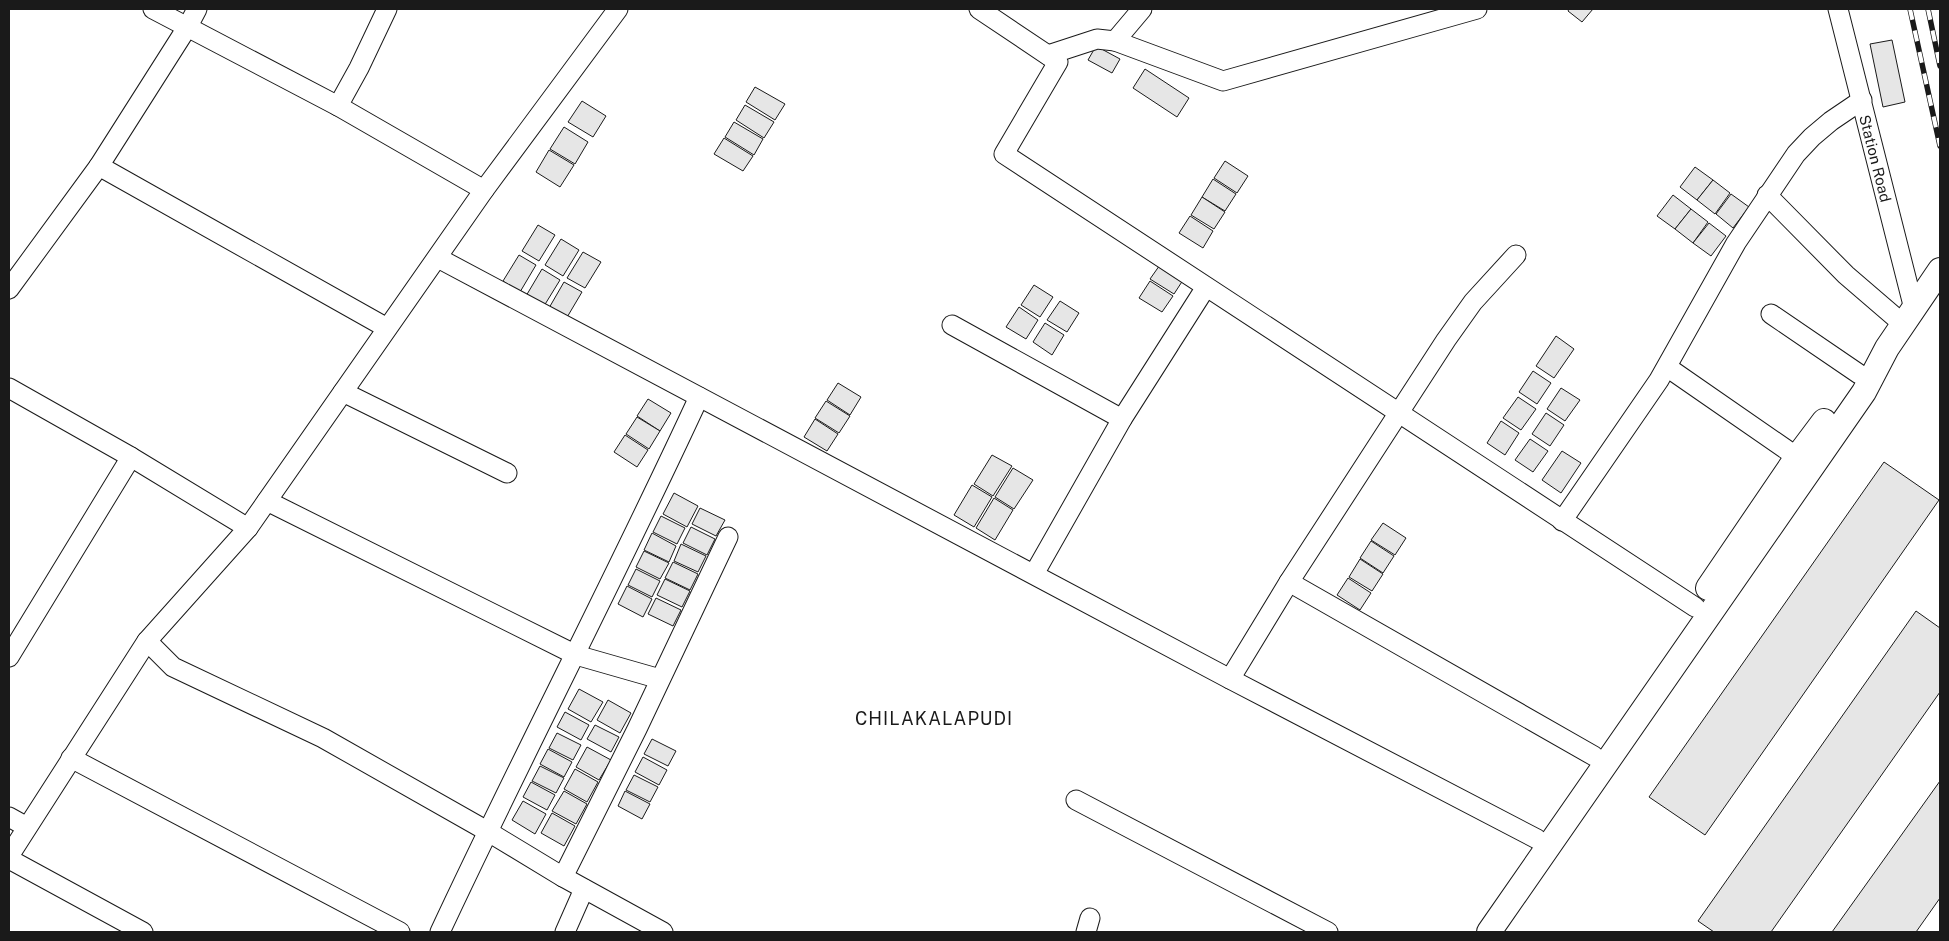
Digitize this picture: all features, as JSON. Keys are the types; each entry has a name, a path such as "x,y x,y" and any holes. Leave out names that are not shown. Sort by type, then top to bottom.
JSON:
{"main road":[{"path":"1489,932 1864,392 1887,348 1940,270"},
{"path":"1472,932 1797,457 1859,374 1887,348"}],"street":[{"path":"153,9 338,106 484,190"},
{"path":"9,289 98,166 197,9"},
{"path":"338,106 359,68 387,9"},
{"path":"143,932 9,858 26,827 147,641 248,528 484,190 618,9"},
{"path":"979,9 1058,62 1004,154 1695,607"},
{"path":"1115,41 1142,9"},
{"path":"1048,55 1097,39 1115,41 1222,81 1477,9"},
{"name":"Station Road","path":"1838,9 1862,100 1908,316"},
{"path":"1562,521 1666,367 1736,243 1796,154 1831,121 1862,100"},
{"path":"98,166 387,328"},
{"path":"1767,195 1846,275 1908,316"},
{"path":"1230,678 1289,582 1398,413 1473,302 1516,255"},
{"path":"438,258 1537,839"},
{"path":"1034,574 1122,419 1206,287"},
{"path":"1771,314 1859,374"},
{"path":"952,325 1122,419"},
{"path":"1666,367 1797,457"},
{"path":"9,388 248,528"},
{"path":"344,392 506,473"},
{"path":"440,932 487,830 576,655 699,397"},
{"path":"9,657 131,458"},
{"path":"267,501 576,655 660,679"},
{"path":"562,877 728,537"},
{"path":"1289,582 1594,756"},
{"path":"147,641 173,667 323,738 487,830 562,877 663,932"},
{"path":"71,758 400,932"},
{"path":"1076,800 1328,932"},
{"path":"9,817 26,827"},
{"path":"565,932 584,889"}],"building":[{"path":"1569,9 1593,9 1582,22 1568,11"},
{"path":"1892,40 1905,102 1883,107 1870,44"},
{"path":"1096,46 1120,59 1112,73 1088,60"},
{"path":"1145,69 1189,98 1177,117 1133,88"},
{"path":"755,87 785,104 775,120 746,102"},
{"path":"582,101 606,116 593,137 568,122"},
{"path":"745,105 774,122 764,138 736,120"},
{"path":"734,122 763,139 754,155 725,137"},
{"path":"564,127 588,142 575,164 550,149"},
{"path":"724,138 753,156 743,171 714,154"},
{"path":"549,150 574,165 560,187 536,172"},
{"path":"1225,161 1248,176 1237,193 1214,178"},
{"path":"1695,167 1713,180 1697,200 1680,187"},
{"path":"1213,179 1236,194 1225,211 1202,197"},
{"path":"1713,180 1730,193 1715,214 1697,200"},
{"path":"1731,194 1749,207 1733,228 1716,214"},
{"path":"1673,195 1691,209 1675,229 1657,216"},
{"path":"1202,197 1225,212 1214,229 1191,215"},
{"path":"1691,209 1708,222 1693,243 1675,229"},
{"path":"1190,216 1213,231 1203,248 1179,233"},
{"path":"1709,223 1726,236 1711,256 1693,243"},
{"path":"538,225 555,235 539,261 522,251"},
{"path":"561,239 579,250 563,276 545,265"},
{"path":"583,252 601,262 585,288 567,278"},
{"path":"519,255 536,265 520,292 503,281"},
{"path":"1162,262 1185,277 1174,294 1150,279"},
{"path":"542,269 560,280 544,306 526,296"},
{"path":"1150,281 1173,296 1162,312 1139,298"},
{"path":"564,282 582,292 566,319 549,308"},
{"path":"1034,285 1053,297 1040,317 1021,305"},
{"path":"1060,301 1079,313 1067,332 1047,320"},
{"path":"1019,307 1038,320 1026,339 1006,327"},
{"path":"1045,323 1064,335 1052,355 1033,342"},
{"path":"1556,336 1574,349 1554,378 1536,366"},
{"path":"1533,371 1551,383 1537,404 1519,392"},
{"path":"838,383 861,397 850,415 827,400"},
{"path":"1561,388 1580,400 1565,421 1547,409"},
{"path":"1518,397 1536,409 1521,430 1503,418"},
{"path":"648,399 671,413 660,431 637,416"},
{"path":"826,401 850,416 839,433 815,418"},
{"path":"1546,413 1564,425 1550,446 1532,434"},
{"path":"637,417 660,431 649,449 626,434"},
{"path":"815,419 838,434 827,451 804,437"},
{"path":"1501,421 1519,433 1505,455 1487,443"},
{"path":"625,435 648,450 637,467 614,452"},
{"path":"1530,439 1548,451 1533,472 1515,460"},
{"path":"1562,451 1581,463 1561,493 1542,480"},
{"path":"992,455 1012,466 993,496 974,484"},
{"path":"1884,462 1939,500 1705,835 1649,797"},
{"path":"1013,468 1033,480 1014,509 995,497"},
{"path":"972,485 992,497 974,527 954,515"},
{"path":"674,493 698,506 687,527 663,514"},
{"path":"994,498 1013,510 995,540 976,528"},
{"path":"700,508 725,520 716,536 692,524"},
{"path":"661,516 685,528 677,544 653,532"},
{"path":"1383,523 1406,538 1395,555 1371,540"},
{"path":"691,527 715,539 707,555 683,543"},
{"path":"652,533 676,546 669,562 644,550"},
{"path":"1371,541 1394,556 1383,573 1360,558"},
{"path":"681,544 706,556 698,572 674,561"},
{"path":"644,551 669,563 660,579 636,567"},
{"path":"1360,559 1383,574 1372,591 1349,577"},
{"path":"673,562 698,574 690,590 665,578"},
{"path":"636,569 660,581 652,597 628,585"},
{"path":"1348,578 1371,593 1360,610 1337,595"},
{"path":"665,579 690,591 682,607 657,595"},
{"path":"627,586 652,599 643,617 618,604"},
{"path":"656,598 681,610 673,626 648,614"},
{"path":"1916,611 1940,628 1940,692 1771,932 1714,932 1698,921"},
{"path":"579,689 603,702 591,722 568,709"},
{"path":"608,700 631,713 620,733 597,720"},
{"path":"565,712 589,725 581,740 557,727"},
{"path":"595,725 619,737 611,752 587,739"},
{"path":"557,733 581,745 573,760 549,748"},
{"path":"652,739 676,751 668,766 644,754"},
{"path":"587,747 611,760 599,780 576,767"},
{"path":"548,749 572,762 564,777 540,764"},
{"path":"643,757 667,770 659,785 635,772"},
{"path":"540,766 564,778 556,793 532,781"},
{"path":"575,769 598,782 587,802 564,789"},
{"path":"634,775 658,787 650,802 626,790"},
{"path":"1940,781 1940,898 1916,932 1832,932"},
{"path":"531,782 555,795 547,810 523,797"},
{"path":"564,791 587,804 576,824 552,811"},
{"path":"625,791 650,804 642,819 618,806"},
{"path":"523,801 546,814 535,834 512,820"},
{"path":"552,813 575,826 564,846 541,833"}],"railway":[{"path":"1910,9 1940,146"},
{"path":"1928,9 1940,66"}],"district":[{"name":"CHILAKALAPUDI","path":"934,718"}]}
